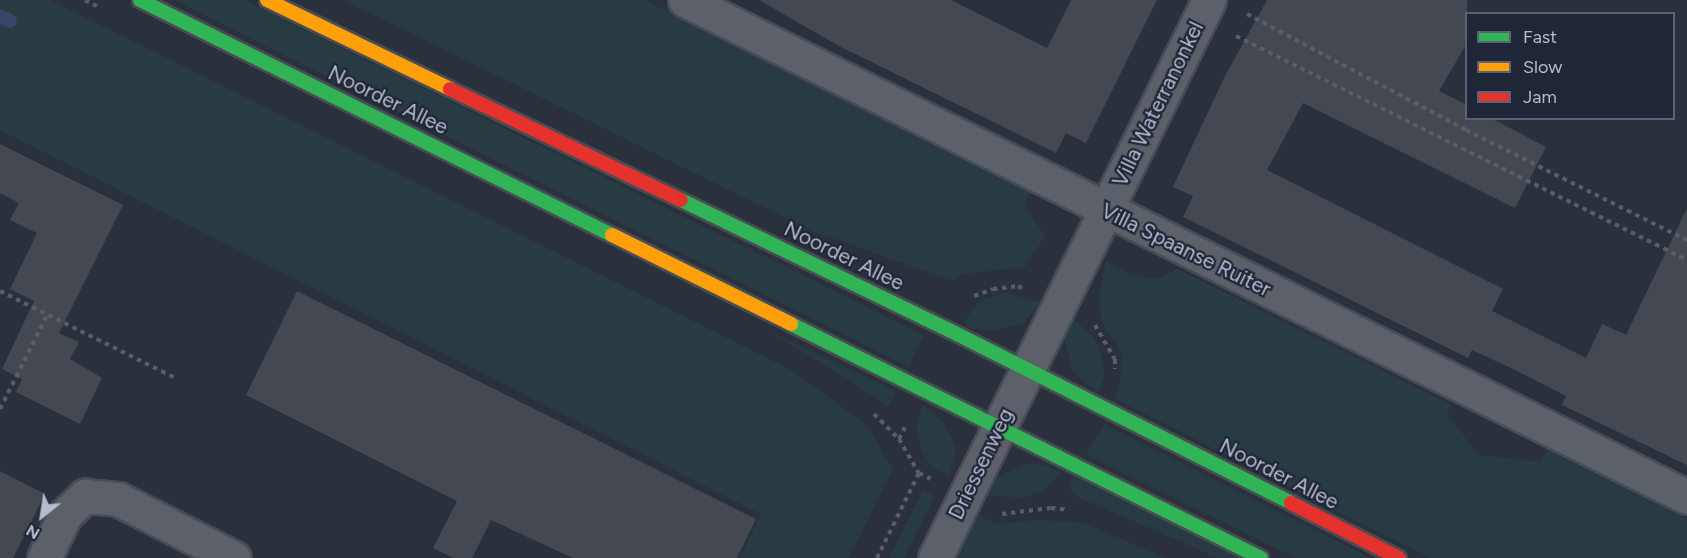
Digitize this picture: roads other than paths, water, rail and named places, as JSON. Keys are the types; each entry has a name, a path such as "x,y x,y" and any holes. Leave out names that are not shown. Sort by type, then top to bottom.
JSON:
{"street":[{"name":"Noorder Allee","path":"140,0 1261,558"},
{"name":"Noorder Allee","path":"267,0 1028,370 1399,558"},
{"name":"Villa Spaanse Ruiter","path":"685,0 1687,497"},
{"name":"Villa Waterranonkel","path":"1028,370 1106,210 1216,9"},
{"name":"Driessenweg","path":"935,558 1028,370"},
{"path":"44,558 66,515 85,496 118,499 234,558"}],"waterway":[{"path":"0,16 10,21"}]}
